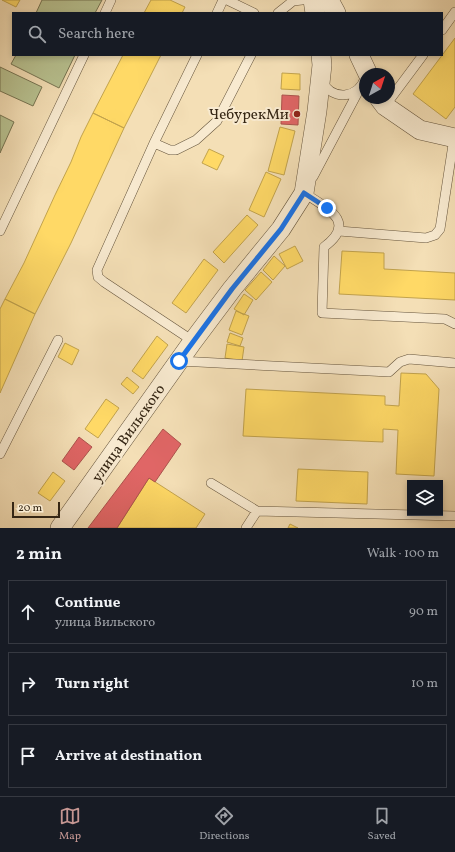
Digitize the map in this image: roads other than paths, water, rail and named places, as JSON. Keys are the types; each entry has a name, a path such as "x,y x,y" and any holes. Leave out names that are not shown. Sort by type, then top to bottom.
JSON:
{"street":[{"path":"313,0 314,12"},
{"path":"329,0 335,12"},
{"name":"улица Вильского","path":"60,528 193,341 232,289 281,229 304,193 323,64"},
{"path":"385,104 420,130 455,138"}],"lane":[{"path":"105,12 111,0"},
{"path":"217,12 223,0"},
{"path":"227,0 252,12"},
{"path":"279,12 293,1 302,0"},
{"path":"443,29 455,12"},
{"path":"0,231 84,56"},
{"path":"193,341 98,277 97,270 196,56"},
{"path":"154,144 170,150 176,150 196,140 219,117 250,56"},
{"path":"395,87 422,56"},
{"path":"323,64 323,83 332,93 339,95 353,94 359,78"},
{"path":"359,76 304,193 335,214 340,225 339,231 335,238 324,247 322,313 446,318 455,324"},
{"path":"339,231 426,238 435,235 440,229 452,169 455,138"},
{"path":"0,454 58,340"},
{"path":"179,361 389,372 400,362 410,359 455,363"},
{"path":"211,483 257,510 455,516"},
{"path":"246,528 257,510"}],"place":[{"name":"ЧебурекМи","path":"297,114"}]}
